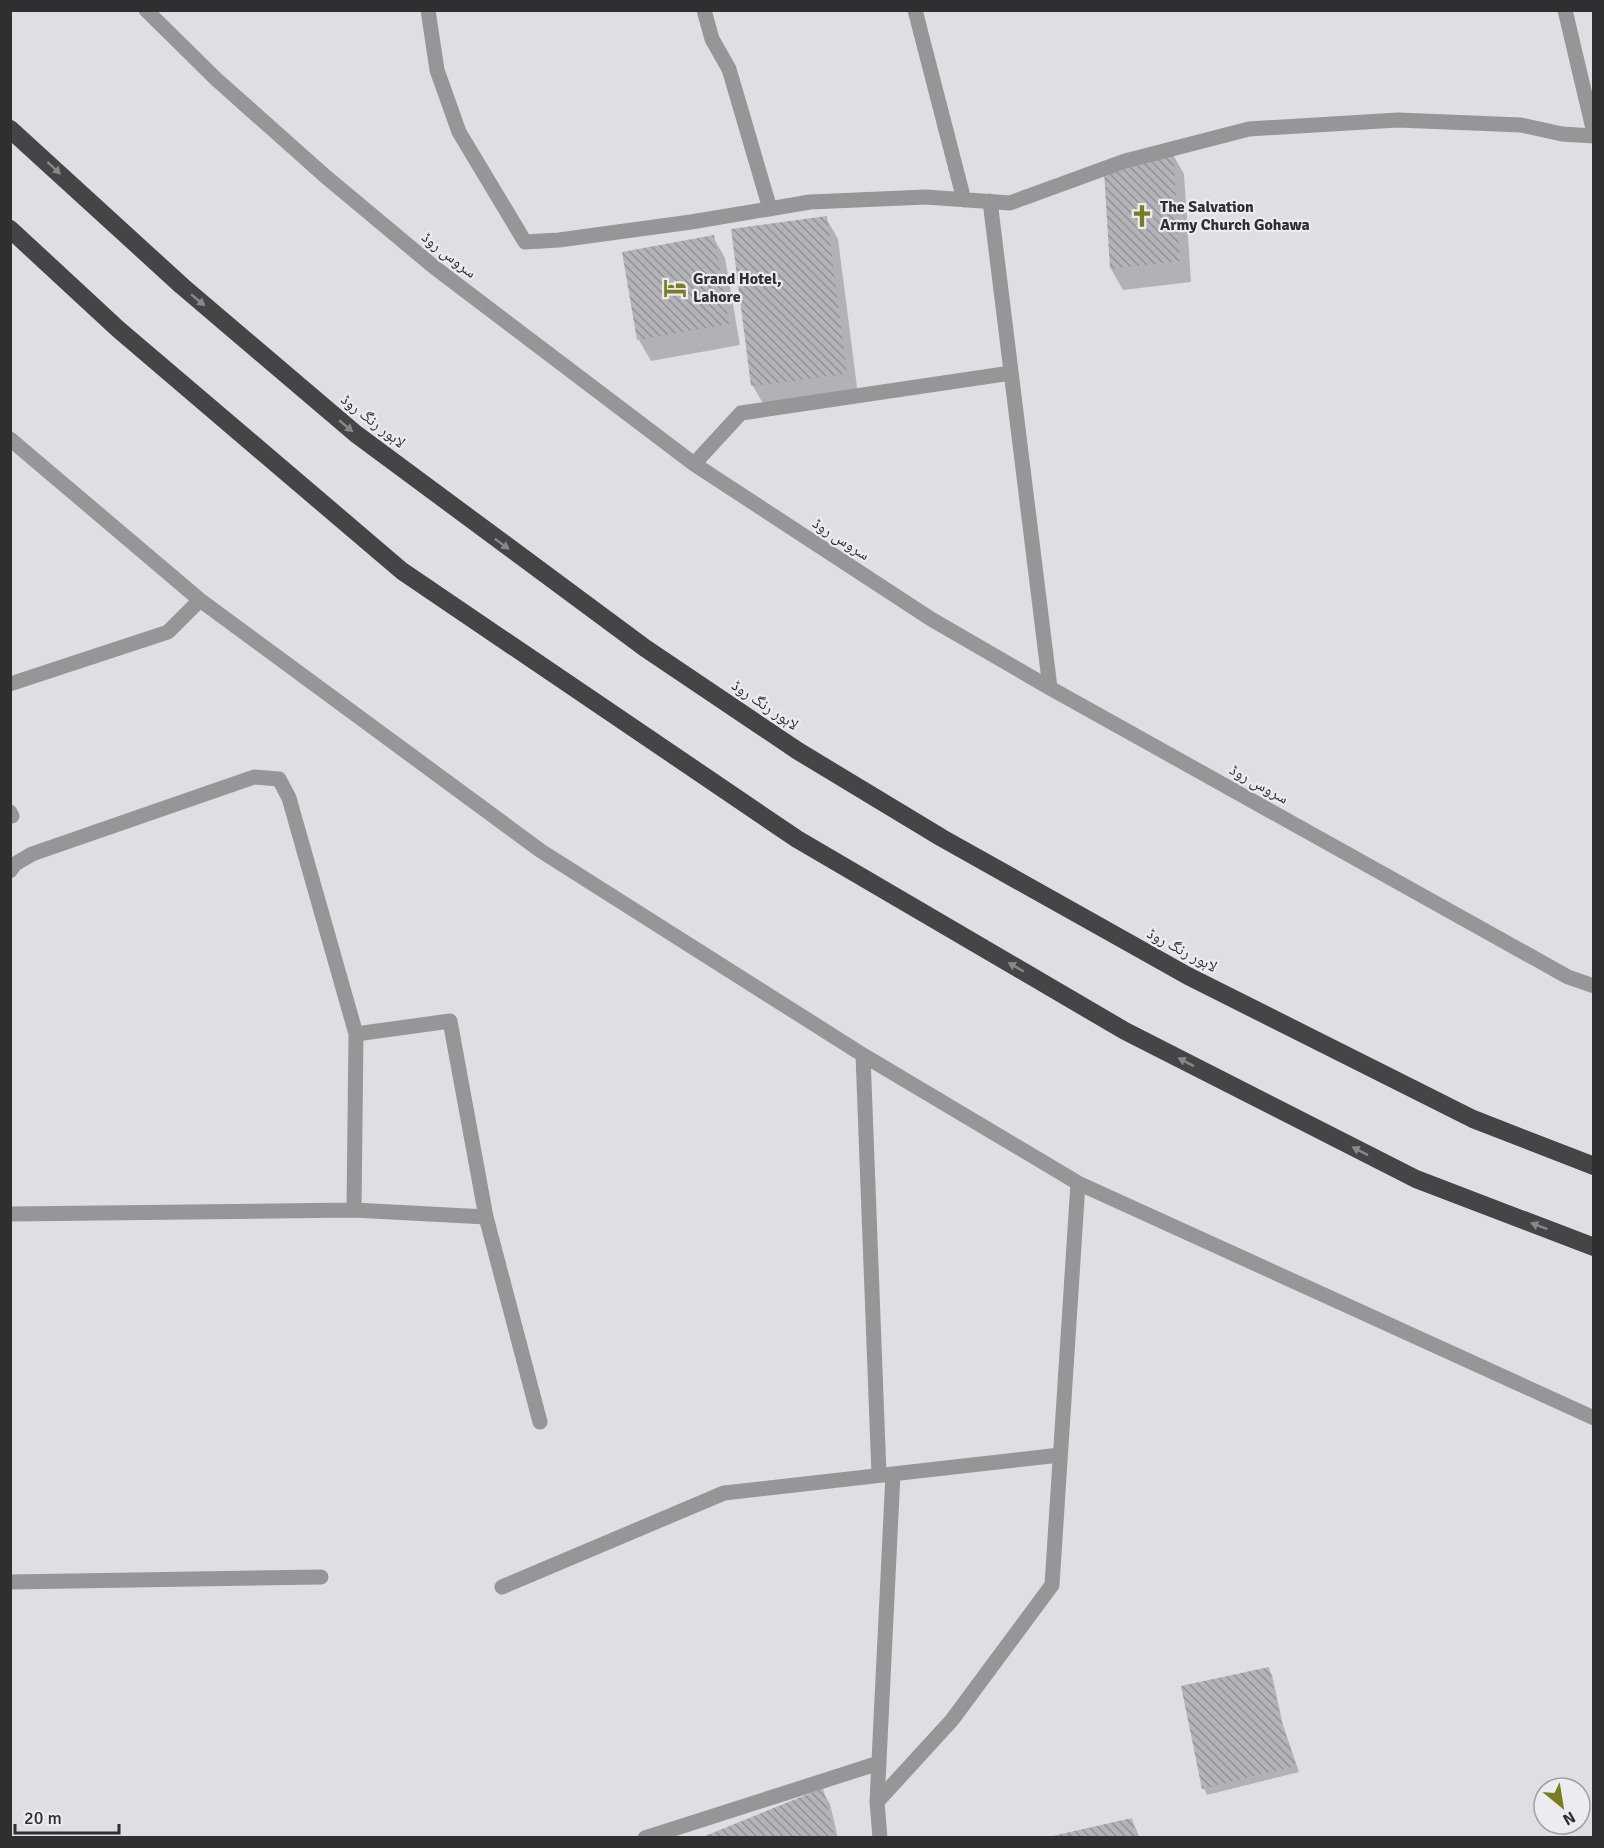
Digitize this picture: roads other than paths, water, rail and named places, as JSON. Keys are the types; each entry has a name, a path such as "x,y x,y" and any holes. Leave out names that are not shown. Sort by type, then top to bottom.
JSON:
{"highway":[{"name":"لاہور رنگ روڈ","path":"10,129 182,286 356,434 645,648 798,751 942,838 1188,976 1473,1119 1593,1166"},
{"path":"10,229 118,328 402,571 797,839 1135,1036 1416,1179 1593,1247"}],"street":[{"name":"سروس روڈ","path":"146,10 216,79 325,176 425,259 694,464 931,619 1050,688 1568,977 1593,986"},
{"path":"428,10 437,70 459,132 525,242 559,240 680,224 822,201 926,197 1010,203 1125,161 1249,129 1398,120 1521,125 1562,134 1593,135 1565,10"},
{"path":"704,10 712,39 729,69 770,209"},
{"path":"915,10 964,200"},
{"path":"990,201 1050,688"},
{"path":"694,464 741,413 1011,373"},
{"path":"10,439 200,600 541,851 863,1055 1078,1183 1593,1418"},
{"path":"10,684 168,632 200,600"},
{"path":"10,871 15,864 32,854 243,780 254,777 279,779 289,798 356,1034 354,1210"},
{"path":"356,1034 450,1021 486,1217 540,1422"},
{"path":"863,1055 886,1475 877,1802 880,1838"},
{"path":"877,1802 952,1720 1052,1586 1078,1183"},
{"path":"10,1214 354,1210 486,1217"},
{"path":"502,1587 724,1493 1060,1455"},
{"path":"10,1582 321,1577"},
{"path":"645,1838 879,1763"}],"place":[{"name":"The Salvation Army Church Gohawa","path":"1142,216"},
{"name":"Grand Hotel, Lahore","path":"675,288"}]}
